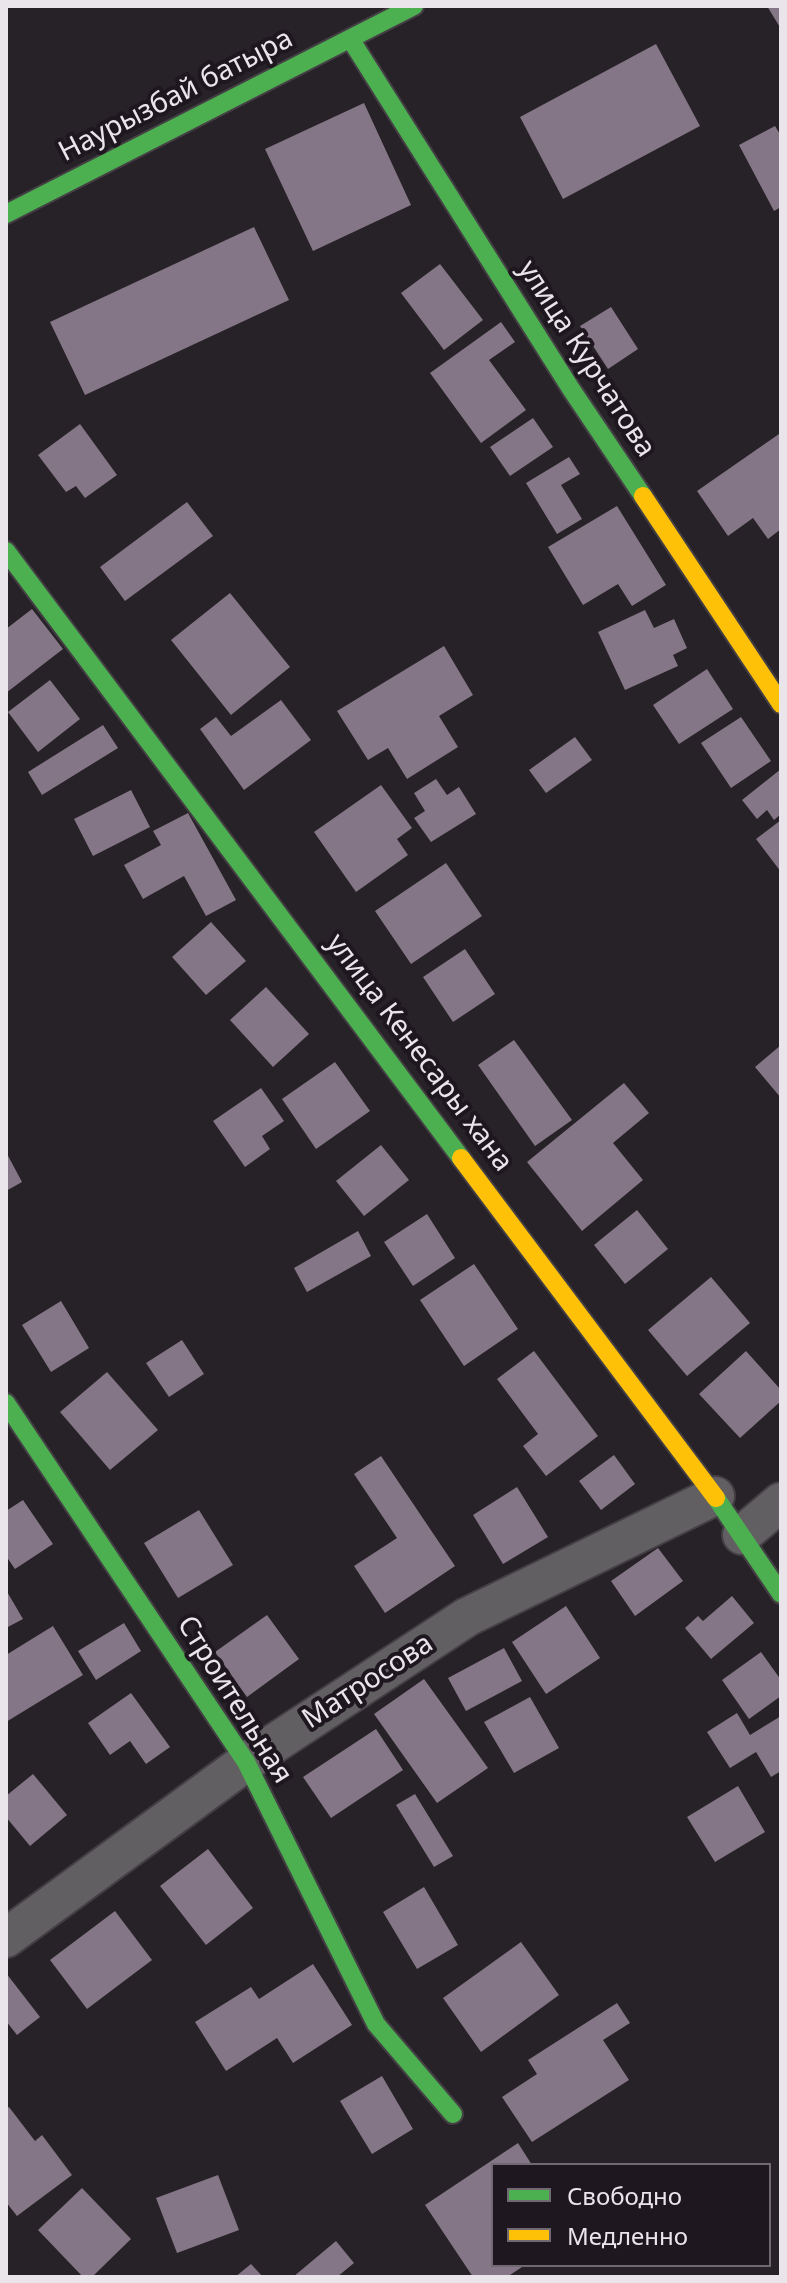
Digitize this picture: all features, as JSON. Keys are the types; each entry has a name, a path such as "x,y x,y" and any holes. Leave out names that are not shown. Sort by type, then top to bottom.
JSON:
{"street":[{"name":"Наурызбай батыра","path":"6,214 414,6"},
{"name":"улица Курчатова","path":"351,40 571,389 781,704"},
{"name":"улица Кенесары хана","path":"6,551 715,1496 781,1594"},
{"name":"Строительная","path":"6,1403 246,1762 376,2024 453,2114"},
{"name":"Матросова","path":"6,1938 246,1762 467,1617 715,1496"},
{"path":"742,1535 781,1502"}],"building":[{"path":"767,6 781,6 781,29"},
{"path":"656,44 700,126 563,199 520,117"},
{"path":"364,103 411,205 313,251 265,149"},
{"path":"775,126 781,136 781,207 774,211 739,145"},
{"path":"254,227 289,300 85,395 50,322"},
{"path":"440,264 483,320 444,350 401,293"},
{"path":"611,307 638,349 608,369 580,326"},
{"path":"501,322 515,342 489,360 526,410 481,443 430,373"},
{"path":"533,418 553,447 510,476 490,447"},
{"path":"80,424 117,475 85,498 76,486 66,492 38,455"},
{"path":"779,434 781,529 768,539 753,518 728,536 697,491"},
{"path":"569,457 580,474 561,485 582,519 557,534 526,483"},
{"path":"187,502 213,536 125,601 100,567"},
{"path":"617,506 666,585 632,606 618,584 583,605 548,547"},
{"path":"230,593 290,667 231,715 171,640"},
{"path":"32,609 63,649 6,693 6,629"},
{"path":"645,610 654,628 674,619 687,648 673,655 678,666 625,690 598,632"},
{"path":"444,646 473,695 439,716 458,747 407,779 388,748 368,760 337,711"},
{"path":"707,669 733,709 679,744 653,705"},
{"path":"50,680 80,719 38,752 8,712"},
{"path":"281,700 311,740 244,790 200,729 216,717 231,736"},
{"path":"741,717 771,761 731,788 701,743"},
{"path":"103,725 118,748 42,795 28,772"},
{"path":"575,737 592,760 546,793 529,770"},
{"path":"781,769 781,814 774,820 767,810 757,819 742,800"},
{"path":"436,779 447,795 459,787 476,814 431,842 414,818 425,811 414,793"},
{"path":"381,785 412,828 397,839 408,855 356,892 314,832"},
{"path":"131,790 150,827 93,856 74,819"},
{"path":"188,813 236,900 206,916 184,876 143,899 124,865 161,845 153,831"},
{"path":"781,820 781,872 756,839"},
{"path":"446,863 482,916 411,964 375,911"},
{"path":"211,922 246,961 206,995 172,957"},
{"path":"465,949 495,994 453,1022 423,977"},
{"path":"266,987 309,1034 273,1067 230,1020"},
{"path":"514,1040 572,1120 535,1146 478,1065"},
{"path":"781,1045 781,1098 755,1067"},
{"path":"335,1062 370,1111 316,1149 282,1099"},
{"path":"624,1083 649,1113 613,1143 643,1180 582,1231 527,1162"},
{"path":"261,1088 284,1121 262,1136 270,1149 245,1167 213,1121"},
{"path":"381,1145 409,1180 364,1216 336,1181"},
{"path":"6,1152 22,1182 6,1191"},
{"path":"637,1210 668,1249 625,1284 594,1245"},
{"path":"427,1214 455,1258 413,1286 384,1242"},
{"path":"358,1231 371,1256 307,1292 294,1268"},
{"path":"474,1264 518,1329 464,1366 420,1300"},
{"path":"711,1277 750,1323 687,1376 648,1330"},
{"path":"61,1301 89,1348 51,1372 22,1325"},
{"path":"182,1340 204,1374 169,1397 146,1363"},
{"path":"534,1351 598,1436 546,1476 523,1446 538,1434 497,1379"},
{"path":"746,1351 781,1390 781,1401 740,1438 699,1394"},
{"path":"107,1372 158,1430 110,1470 60,1412"},
{"path":"614,1455 635,1484 601,1510 579,1481"},
{"path":"381,1456 455,1566 385,1613 354,1566 397,1538 354,1474"},
{"path":"517,1487 548,1537 503,1564 473,1515"},
{"path":"23,1500 53,1544 15,1569 6,1556 6,1511"},
{"path":"199,1510 233,1565 178,1598 144,1543"},
{"path":"658,1548 683,1581 635,1616 611,1581"},
{"path":"6,1590 23,1619 6,1628"},
{"path":"732,1596 754,1623 711,1659 685,1628 698,1616 703,1621"},
{"path":"566,1606 600,1658 546,1694 512,1642"},
{"path":"267,1615 299,1659 247,1697 215,1652"},
{"path":"124,1623 141,1651 96,1680 78,1651"},
{"path":"53,1626 83,1675 6,1722 6,1655"},
{"path":"504,1648 522,1681 466,1711 448,1678"},
{"path":"761,1652 781,1680 781,1696 749,1719 722,1680"},
{"path":"424,1679 488,1768 437,1803 374,1714"},
{"path":"131,1693 170,1747 146,1764 130,1741 110,1755 88,1723"},
{"path":"530,1697 559,1748 514,1773 484,1722"},
{"path":"737,1713 750,1735 781,1716 781,1771 771,1777 756,1752 730,1768 707,1732"},
{"path":"376,1729 403,1770 331,1818 303,1777"},
{"path":"33,1774 67,1815 30,1846 6,1817 6,1796"},
{"path":"738,1786 765,1832 715,1862 687,1817"},
{"path":"415,1794 453,1856 434,1867 396,1805"},
{"path":"208,1849 253,1908 206,1945 160,1886"},
{"path":"424,1887 458,1945 417,1969 383,1912"},
{"path":"115,1911 152,1960 87,2009 50,1960"},
{"path":"521,1942 559,1995 481,2052 443,1998"},
{"path":"313,1964 352,2025 293,2063 277,2038 226,2071 195,2022 251,1987 259,1999"},
{"path":"6,1973 40,2017 17,2035 6,2021"},
{"path":"617,2003 630,2023 603,2040 629,2080 532,2142 502,2097 537,2074 528,2060"},
{"path":"382,2076 413,2129 372,2154 340,2101"},
{"path":"9,2107 35,2141 42,2135 72,2175 17,2216 6,2202 6,2109"},
{"path":"518,2143 531,2163 491,2163 491,2267 522,2267 507,2277 473,2277 425,2205"},
{"path":"218,2175 239,2230 177,2253 156,2198"},
{"path":"82,2188 131,2239 92,2277 83,2277 38,2230"},
{"path":"336,2241 354,2263 337,2277 293,2277"},
{"path":"251,2264 263,2277 235,2277"}],"traffic: fast":[{"path":"6,214 414,6"},
{"path":"351,40 571,389 643,496"},
{"path":"6,551 461,1158"},
{"path":"6,1403 246,1762 376,2024 453,2114"},
{"path":"716,1498 781,1594"}],"traffic: slow":[{"path":"643,496 781,704"},
{"path":"461,1158 716,1498"}]}
